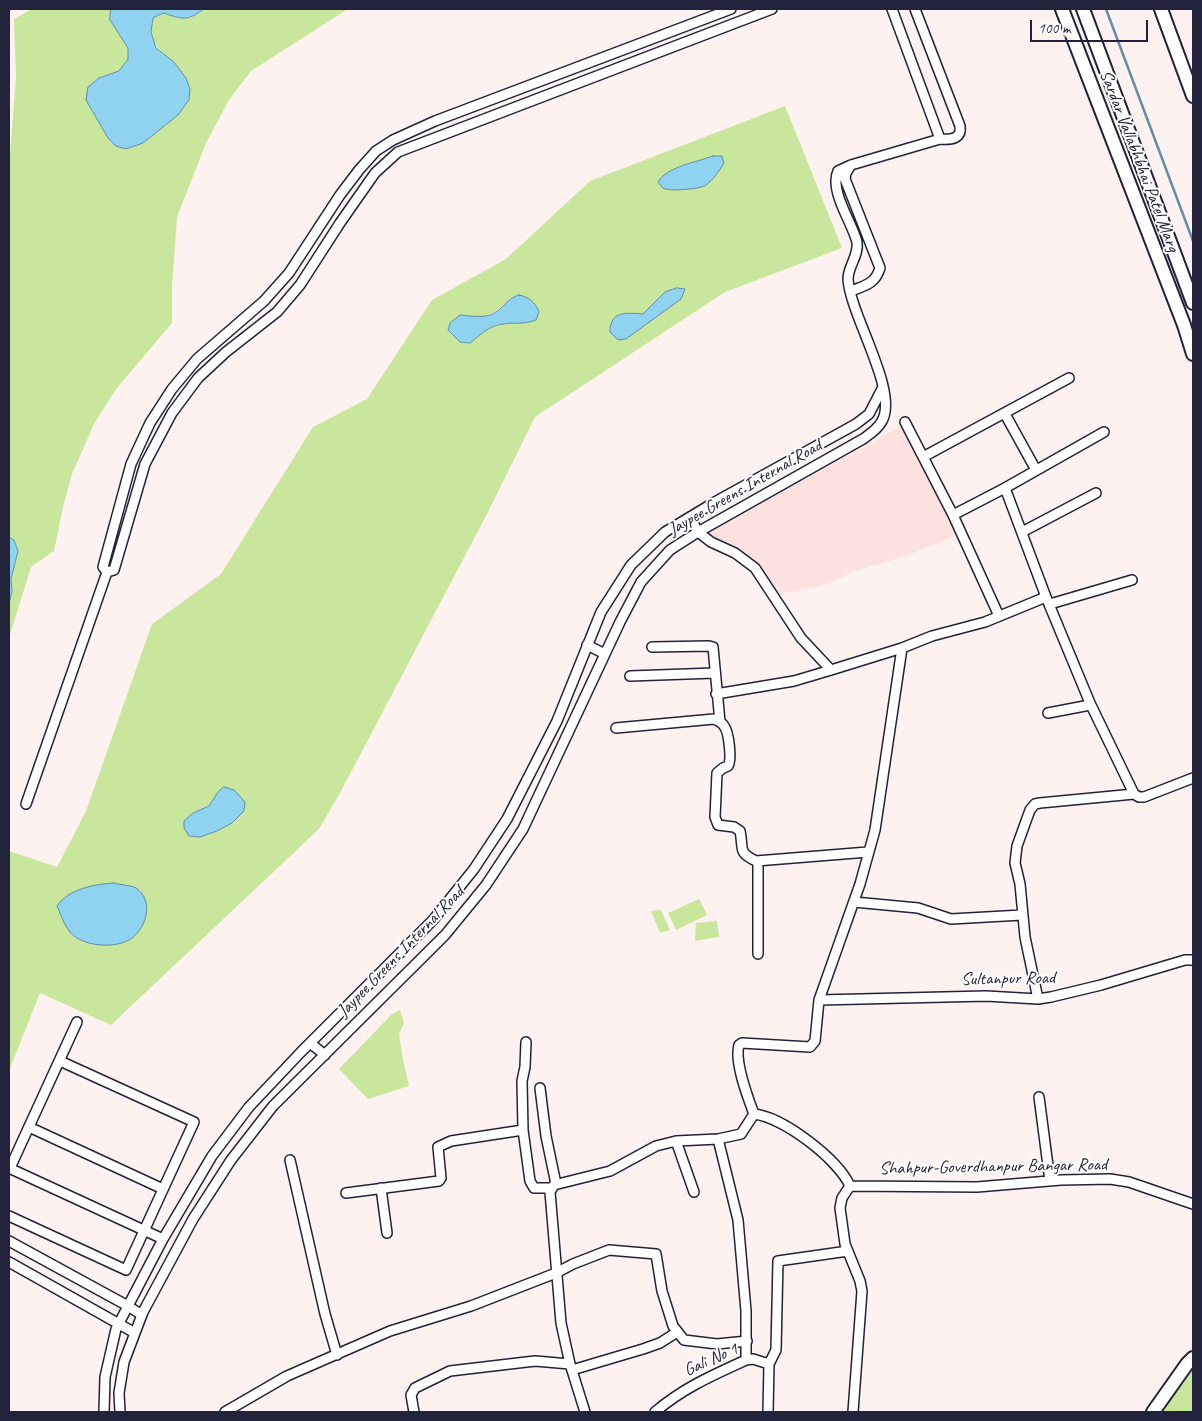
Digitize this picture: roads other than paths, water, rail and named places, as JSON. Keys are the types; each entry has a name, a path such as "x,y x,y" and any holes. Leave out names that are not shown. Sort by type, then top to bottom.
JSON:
{"street":[{"path":"107,572 103,567 131,464 150,423 172,389 197,359 264,301 289,273 340,195 376,151 393,140 435,121 731,9"},
{"path":"107,572 114,570 145,464 172,413 198,378 226,352 277,312 300,285 375,173 398,152 772,9"},
{"path":"892,9 940,139"},
{"path":"851,290 866,285 877,278 880,268 845,179 851,165 940,139 952,140 961,131 915,9"},
{"name":"Sardar Vallabhbhai Patel Marg","path":"1062,9 1176,304 1193,354"},
{"name":"Sardar Vallabhbhai Patel Marg","path":"1082,9 1193,300"},
{"path":"1161,9 1193,96"},
{"path":"472,107 477,121"},
{"name":"Jaypee Greens Internal Road","path":"120,1412 119,1393 124,1362 142,1315 193,1219 231,1160 273,1106 445,935 486,885 523,829 620,622 641,582 670,550 874,431 883,420 886,405 883,387 852,301 848,278 857,251 857,243 840,199 835,177 838,171 851,165"},
{"path":"1176,304 1193,300"},
{"path":"923,457 1069,378"},
{"name":"Jaypee Greens Internal Road","path":"104,1412 105,1377 116,1329 163,1239 217,1149 249,1107 433,920 474,869 507,819 556,721 601,612 631,565 665,532 856,424 869,414 883,387"},
{"path":"1005,414 1036,470"},
{"path":"905,422 953,515 999,616"},
{"path":"953,515 1104,432"},
{"path":"1005,488 1090,705 1134,794 1139,797 1144,796 1193,778"},
{"path":"1022,532 1096,493"},
{"path":"690,517 698,532 711,542 735,553 755,568 801,638 831,670"},
{"path":"26,804 107,572"},
{"path":"716,694 794,681 902,648 932,636 969,627 1048,600 1132,580"},
{"path":"588,645 605,654"},
{"path":"652,647 711,646 714,649 716,694 720,722"},
{"path":"754,1114 744,1088 738,1054 739,1045 810,1047 815,1041 819,1000 854,902 875,830 884,781 902,648"},
{"path":"630,676 715,673"},
{"path":"1048,713 1090,705"},
{"path":"616,728 707,719 714,719 720,722 727,731 731,760 728,766 720,770 716,777 716,822 721,827 734,827 740,831 746,857 756,861 868,852"},
{"path":"1038,999 1028,954 1015,854 1028,813 1032,807 1040,803 1134,794"},
{"path":"756,861 759,870 758,954"},
{"path":"854,902 918,908 952,919 1022,915"},
{"name":"Sultanpur Road","path":"819,1000 986,996 1038,999 1068,994 1185,960 1193,960"},
{"path":"77,1022 10,1168 163,1239"},
{"path":"526,1042 525,1067 522,1081 523,1130 532,1185 537,1188 554,1186 610,1171 656,1146 676,1141 718,1139 742,1134 754,1114"},
{"path":"310,1043 325,1055"},
{"path":"9,1216 126,1270 194,1122 60,1061"},
{"path":"540,1088 554,1186 550,1192 561,1323 571,1368 585,1412"},
{"path":"1039,1097 1050,1181"},
{"path":"754,1114 774,1119 787,1126 820,1151 842,1172 850,1186 840,1203 845,1244 860,1281 862,1291 853,1412"},
{"path":"29,1127 163,1188"},
{"path":"346,1193 439,1181 441,1178 438,1147 440,1144 523,1130"},
{"path":"718,1139 738,1220 747,1341 746,1360"},
{"path":"676,1141 694,1192"},
{"path":"290,1160 325,1314 337,1355"},
{"name":"Shahpur-Goverdhanpur Bangar Road","path":"850,1186 978,1187 1050,1181 1110,1179 1129,1182 1193,1204"},
{"path":"380,1188 387,1233"},
{"path":"9,1241 142,1315"},
{"path":"225,1412 286,1376 390,1331 471,1306 609,1250 656,1254 662,1290 673,1326 684,1340 717,1344 747,1341"},
{"path":"768,1412 768,1364 776,1350 778,1260 848,1251"},
{"path":"9,1262 135,1333"},
{"path":"414,1412 412,1395 415,1388 450,1371 535,1361 571,1368 643,1349 660,1343 677,1332"},
{"path":"1153,1412 1193,1358"},
{"name":"Gali No 1","path":"655,1412 693,1384 746,1360 753,1359 768,1364"}],"water":[{"path":"111,9 204,9 188,18 180,18 163,13 153,18 151,32 156,48 174,62 186,78 190,89 189,100 178,115 143,143 126,149 116,146 108,138 86,100 88,87 99,78 119,71 128,59 128,48 110,20"},
{"path":"713,156 722,156 724,163 714,178 703,186 692,189 671,190 663,188 658,182 668,172"},
{"path":"677,288 685,289 681,299 626,339 618,340 610,332 611,325 616,316 626,313 643,314 665,292"},
{"path":"519,295 526,297 536,305 539,312 536,320 494,326 470,343 460,342 448,330 450,323 460,315 488,316"},
{"path":"9,537 14,540 18,551 11,579 12,591 9,604"},
{"path":"224,787 234,790 245,802 244,811 232,823 217,831 200,837 189,836 184,828 184,821 193,813 209,806 218,792"},
{"path":"114,883 136,888 145,899 147,906 145,921 137,933 126,941 113,945 97,945 83,941 73,935 65,924 57,906 68,895 82,889"}],"waterway":[{"path":"1106,9 1193,241"}]}
